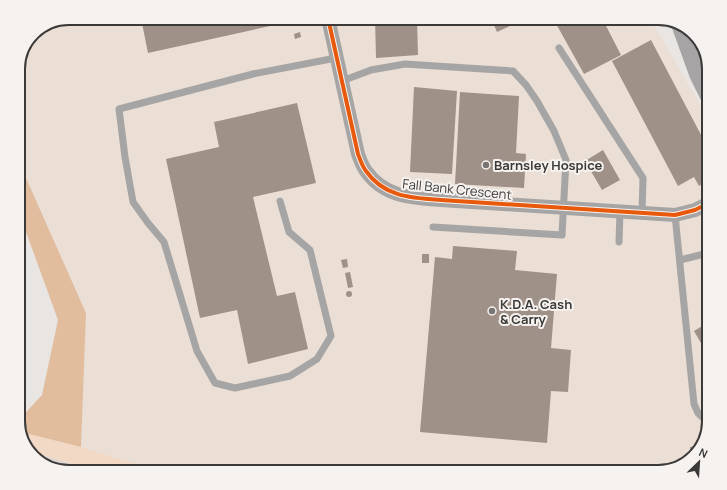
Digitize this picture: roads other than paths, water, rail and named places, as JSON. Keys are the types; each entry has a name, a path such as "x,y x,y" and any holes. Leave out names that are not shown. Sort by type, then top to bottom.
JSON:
{"main road":[{"path":"684,34 702,81"}],"street":[{"name":"Fall Bank Crescent","path":"329,25 358,154 365,170 372,178 392,192 406,197 564,209 675,215 695,210 702,206"}],"lane":[{"path":"559,48 643,178 642,213"},
{"path":"280,201 289,232 310,250 331,336 317,359 290,376 235,388 215,383 197,351 164,242 133,202 125,157 119,108 253,74 336,58"},
{"path":"342,81 371,70 405,64 513,71 526,85 537,101 554,131 566,160 562,235 433,227"},
{"path":"619,242 620,212"},
{"path":"675,215 694,404 698,413 702,417"},
{"path":"680,260 702,254"}],"place":[{"name":"Barnsley Hospice","path":"486,165"},
{"name":"K.D.A. Cash & Carry","path":"492,311"}]}
